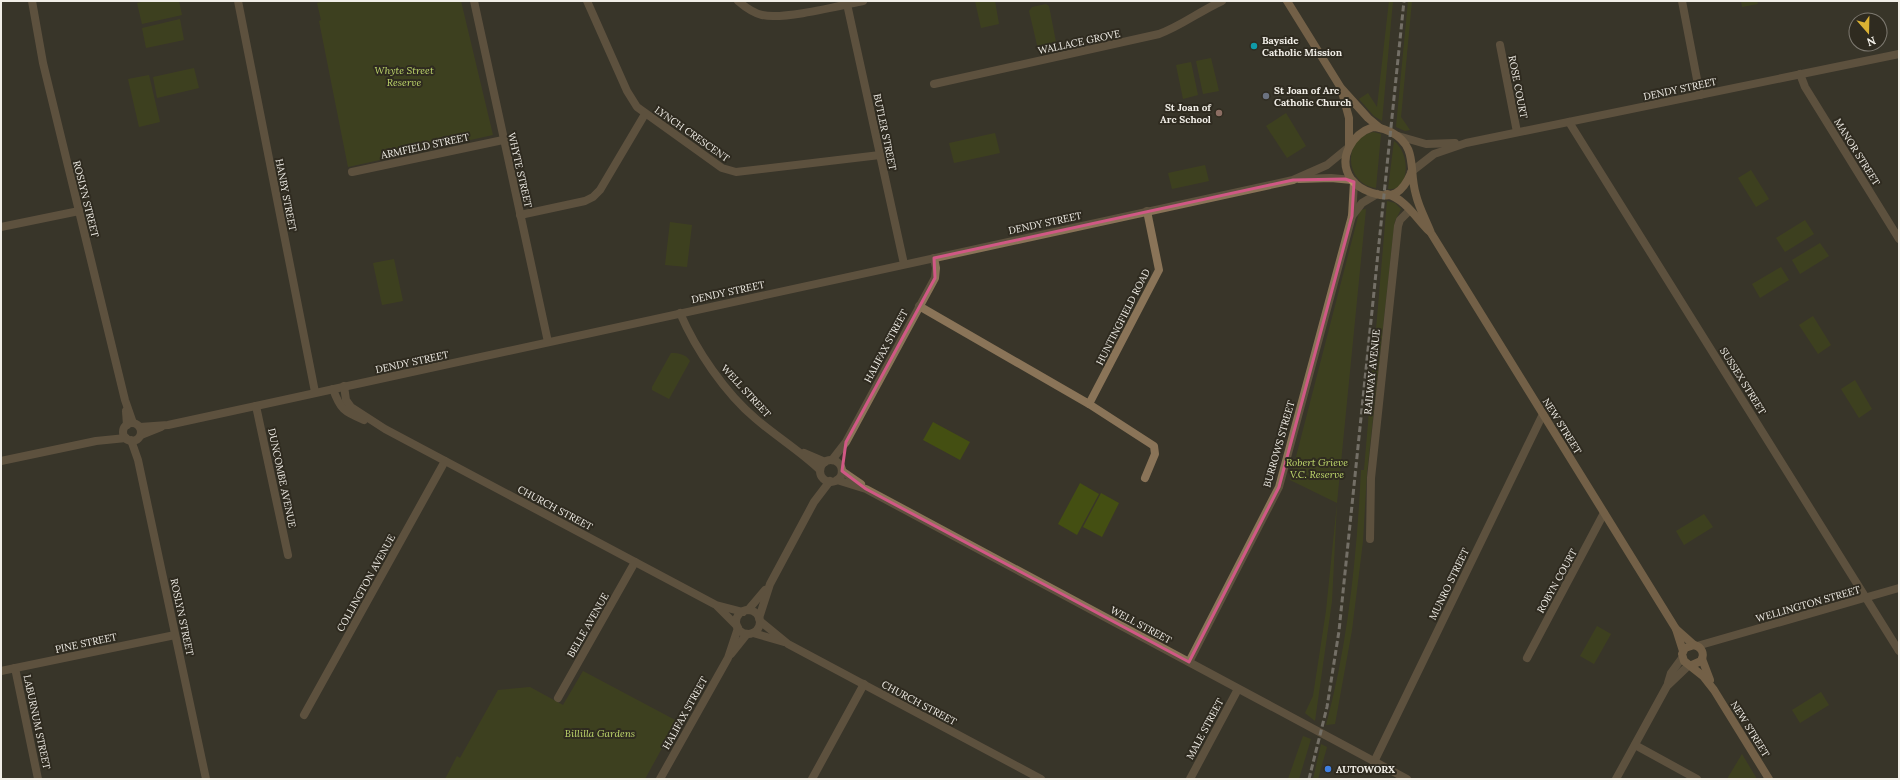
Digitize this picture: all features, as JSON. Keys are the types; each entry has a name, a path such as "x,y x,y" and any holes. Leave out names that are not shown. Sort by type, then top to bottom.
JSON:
{"main road":[{"path":"1287,1 1340,88 1368,118 1381,128 1405,141 1409,150 1411,173 1398,192 1377,194 1368,191 1353,181 1346,166 1349,146 1349,115 1340,88"},
{"path":"1349,146 1364,131 1373,127 1381,128"},
{"name":"NEW STREET","path":"1411,173 1419,204 1431,233 1676,628 1683,654"},
{"name":"NEW STREET","path":"1387,194 1398,199 1431,233"},
{"path":"1409,211 1419,204"},
{"name":"NEW STREET","path":"1676,628 1696,645"},
{"path":"1696,645 1702,656 1698,664 1690,665 1683,654 1687,646 1696,645"},
{"name":"NEW STREET","path":"1702,656 1714,690"},
{"name":"NEW STREET","path":"1690,665 1703,676 1714,690 1769,779"}],"street":[{"name":"ROSLYN STREET","path":"32,1 43,63 125,400 206,779"},
{"name":"HANBY STREET","path":"238,1 315,392"},
{"name":"WHYTE STREET","path":"474,1 548,342"},
{"name":"LYNCH CRESCENT","path":"587,1 627,91 637,107 715,164 730,171 880,155"},
{"path":"738,1 753,12 769,16 790,15 863,1"},
{"name":"WALLACE GROVE","path":"934,84 1159,34 1181,25 1209,7 1222,1"},
{"path":"1682,1 1700,95"},
{"name":"BUTLER STREET","path":"847,4 904,264"},
{"name":"ROSE COURT","path":"1500,45 1517,132"},
{"name":"DENDY STREET","path":"1411,173 1434,154 1466,143 1899,54"},
{"name":"MANOR STREET","path":"1800,74 1805,87 1899,238"},
{"path":"520,215 593,197 600,190 645,114"},
{"name":"SUSSEX STREET","path":"1569,122 1899,651"},
{"name":"DENDY STREET","path":"1398,136 1426,144 1466,143"},
{"name":"ARMFIELD STREET","path":"352,172 503,140"},
{"name":"DENDY STREET","path":"1293,180 1327,165 1349,146"},
{"name":"DENDY STREET","path":"1,461 1293,180 1331,178 1353,181"},
{"name":"BURROWS STREET","path":"1189,662 1279,487 1352,216 1353,181"},
{"name":"BURROWS STREET","path":"1352,216 1362,202 1377,194"},
{"path":"1,227 79,211"},
{"name":"HUNTINGFIELD ROAD","path":"1089,404 1159,270 1148,211"},
{"name":"RAILWAY AVENUE","path":"1370,539 1372,472 1398,226 1401,219 1409,211"},
{"name":"HALIFAX STREET","path":"821,474 829,461 846,442 935,278 936,268 934,258"},
{"path":"919,306 1089,404 1154,446 1155,454 1145,478"},
{"name":"WELL STREET","path":"680,313 694,340 719,379 755,418 797,451 821,474 834,481 866,489"},
{"name":"CHURCH STREET","path":"344,386 346,400 351,407 385,429"},
{"name":"CHURCH STREET","path":"333,389 337,402 344,411 385,429 716,605 745,611"},
{"name":"DUNCOMBE AVENUE","path":"256,406 288,555"},
{"name":"MUNRO STREET","path":"1374,762 1543,414"},
{"name":"HALIFAX STREET","path":"834,481 841,468 846,442"},
{"name":"WELL STREET","path":"797,451 829,461 841,468 866,489 1407,779"},
{"name":"COLLINGTON AVENUE","path":"304,714 445,461"},
{"path":"770,584 737,618 737,627 750,634 759,628 760,619 770,584 814,502 821,474"},
{"path":"814,502 834,481"},
{"name":"ROBYN COURT","path":"1527,658 1604,513"},
{"name":"BELLE AVENUE","path":"558,698 635,562"},
{"name":"WELLINGTON STREET","path":"1696,645 1722,639 1899,588"},
{"name":"CHURCH STREET","path":"716,605 737,627"},
{"path":"745,611 755,612 760,619"},
{"name":"CHURCH STREET","path":"760,619 788,644"},
{"name":"HALIFAX STREET","path":"660,779 728,658 737,627"},
{"name":"HALIFAX STREET","path":"728,658 750,634"},
{"name":"CHURCH STREET","path":"750,634 788,644 1041,779"},
{"name":"PINE STREET","path":"1,671 175,635"},
{"name":"WELLINGTON STREET","path":"1702,656 1708,647 1722,639"},
{"path":"1668,686 1671,672 1683,654"},
{"path":"1616,779 1668,686 1690,665"},
{"name":"LABURNUM STREET","path":"15,668 38,779"},
{"path":"812,779 864,684"},
{"name":"MALE STREET","path":"1190,779 1238,689"},
{"path":"1635,745 1697,779"}],"highlighted area":[{"path":"1345,179 1354,182 1352,216 1279,487 1189,662 866,489 842,471 846,442 935,278 934,258 1293,180"}],"green space":[{"path":"146,1 179,1 182,15 142,24 137,3"},
{"name":"Whyte Street Reserve","path":"325,1 461,1 493,135 348,167 319,21 321,20 317,3"},
{"path":"975,1 995,1 999,24 981,28"},
{"path":"1389,1 1393,1 1382,121 1374,116 1359,99 1368,93 1377,107"},
{"path":"1408,1 1412,1 1401,117 1410,130 1405,131 1396,127"},
{"path":"1741,1 1757,1 1758,4 1742,7"},
{"path":"1046,4 1049,6 1056,42 1054,45 1038,49 1029,11 1032,7"},
{"path":"180,19 184,40 146,48 142,28"},
{"path":"1211,58 1219,91 1203,94 1196,61"},
{"path":"1191,62 1198,95 1183,99 1176,65"},
{"path":"194,68 199,88 157,98 153,77"},
{"path":"149,75 160,122 139,127 128,79"},
{"path":"1286,113 1306,146 1287,158 1266,126"},
{"path":"1374,132 1381,134 1376,188 1365,185 1358,178 1353,170 1351,160 1352,151 1356,142 1364,136"},
{"path":"995,133 1000,153 954,163 949,143"},
{"path":"1394,141 1400,147 1403,154 1406,171 1401,185 1388,189"},
{"path":"1205,165 1209,181 1172,189 1168,173"},
{"path":"1751,170 1769,199 1756,207 1738,178"},
{"path":"1387,201 1395,203 1401,209 1395,221 1393,236 1367,473 1363,541 1352,630 1335,724 1326,725 1334,694 1346,631 1354,567 1361,470 1364,470"},
{"name":"Robert Grieve V.C. Reserve","path":"1366,209 1337,503 1290,480 1358,217 1360,210"},
{"path":"1805,220 1814,234 1785,252 1776,238"},
{"path":"670,222 692,225 687,267 665,265"},
{"path":"1820,243 1829,256 1800,274 1792,260"},
{"path":"394,259 403,301 382,305 373,263"},
{"path":"1781,267 1789,280 1760,298 1752,284"},
{"path":"1813,316 1831,345 1818,354 1799,325"},
{"path":"671,353 684,355 690,361 669,399 652,390 652,387"},
{"path":"1855,380 1872,409 1859,418 1841,389"},
{"path":"933,422 970,442 960,460 923,440"},
{"path":"1080,483 1099,494 1077,535 1058,524"},
{"path":"1101,493 1119,503 1102,537 1083,527"},
{"path":"1337,503 1332,601 1315,721 1305,713 1313,696 1326,611"},
{"path":"1704,514 1713,527 1684,545 1676,531"},
{"path":"1597,626 1611,634 1594,664 1580,656"},
{"name":"Billilla Gardens","path":"583,671 677,721 645,779 445,779 457,756 460,758 498,690 530,687 563,705"},
{"path":"1821,692 1829,705 1800,723 1792,710"},
{"path":"1303,736 1311,739 1299,779 1288,779"},
{"path":"1321,744 1327,747 1318,779 1313,779"},
{"path":"1742,754 1757,779 1727,779"}],"railway":[{"path":"1309,779 1327,707 1339,631 1404,1"}],"place":[{"name":"Bayside Catholic Mission","path":"1254,46"},
{"name":"St Joan of Arc Catholic Church","path":"1266,96"},
{"name":"St Joan of Arc School","path":"1219,113"},
{"name":"AUTOWORX","path":"1328,769"}]}
